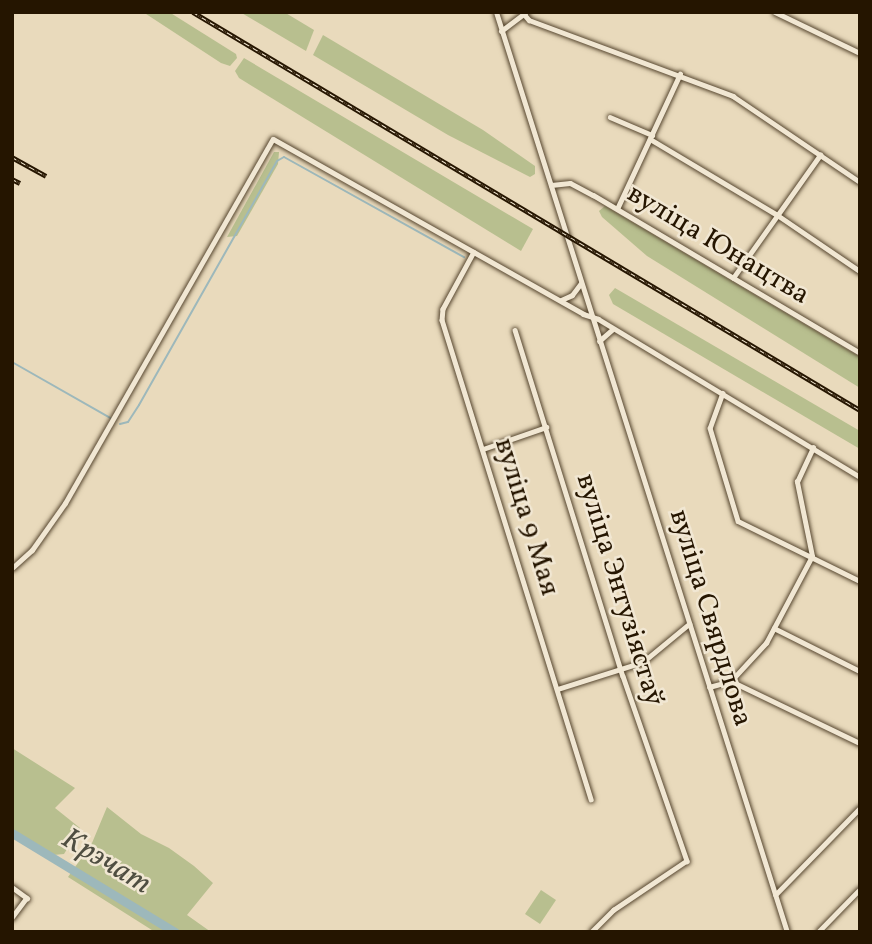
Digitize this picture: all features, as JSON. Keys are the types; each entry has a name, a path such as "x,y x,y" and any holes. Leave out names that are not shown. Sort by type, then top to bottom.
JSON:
{"street":[{"name":"вуліца Свярдлова","path":"496,12 787,932"},
{"path":"775,12 860,53"},
{"path":"501,31 525,13 529,20 681,74 733,96 860,182"},
{"path":"616,209 681,74"},
{"path":"610,117 651,137 776,214 860,271"},
{"path":"12,568 32,550 65,503 273,139 613,329 860,477"},
{"path":"733,278 820,155"},
{"name":"вуліца Юнацтва","path":"551,184 570,183 860,354"},
{"name":"вуліца 9 Мая","path":"474,252 443,309 442,320 591,799"},
{"path":"561,300 572,295 581,284"},
{"path":"599,341 613,329"},
{"name":"вуліца Энтузіястаў","path":"515,330 621,670 687,861 614,910 592,932"},
{"path":"723,393 710,428 738,521 860,581"},
{"path":"482,449 546,427"},
{"path":"709,687 731,681 766,643 812,556 797,482 813,447"},
{"path":"558,689 621,670 654,655 689,624"},
{"path":"774,628 860,671"},
{"path":"731,681 860,743"},
{"path":"775,895 860,808"},
{"path":"12,887 27,898 12,918"},
{"path":"818,932 860,889"}],"green space":[{"path":"143,12 169,12 236,54 237,58 230,66 221,63"},
{"path":"240,12 284,12 314,30 306,51"},
{"path":"323,35 483,130 535,166 535,174 530,177 448,135 313,55"},
{"path":"244,58 533,229 521,251 239,78 235,71"},
{"path":"274,152 279,152 278,164 237,236 227,237"},
{"path":"605,206 860,357 860,388 647,256 602,217 599,211"},
{"path":"615,288 860,431 860,449 613,304 609,295"},
{"path":"12,748 75,788 55,808 80,828 64,854 43,856 12,836"},
{"path":"107,807 141,834 169,848 213,883 187,915 211,932 155,932 68,877 92,843"},
{"path":"541,890 556,900 540,924 525,914"}],"waterway":[{"path":"120,424 128,422 139,405 277,161 284,157 464,257"},
{"path":"12,362 110,418"},
{"name":"Крэчат","path":"12,833 175,932"}],"railway":[{"path":"193,12 860,410"},
{"path":"12,157 46,176"},
{"path":"12,179 20,183"}]}
